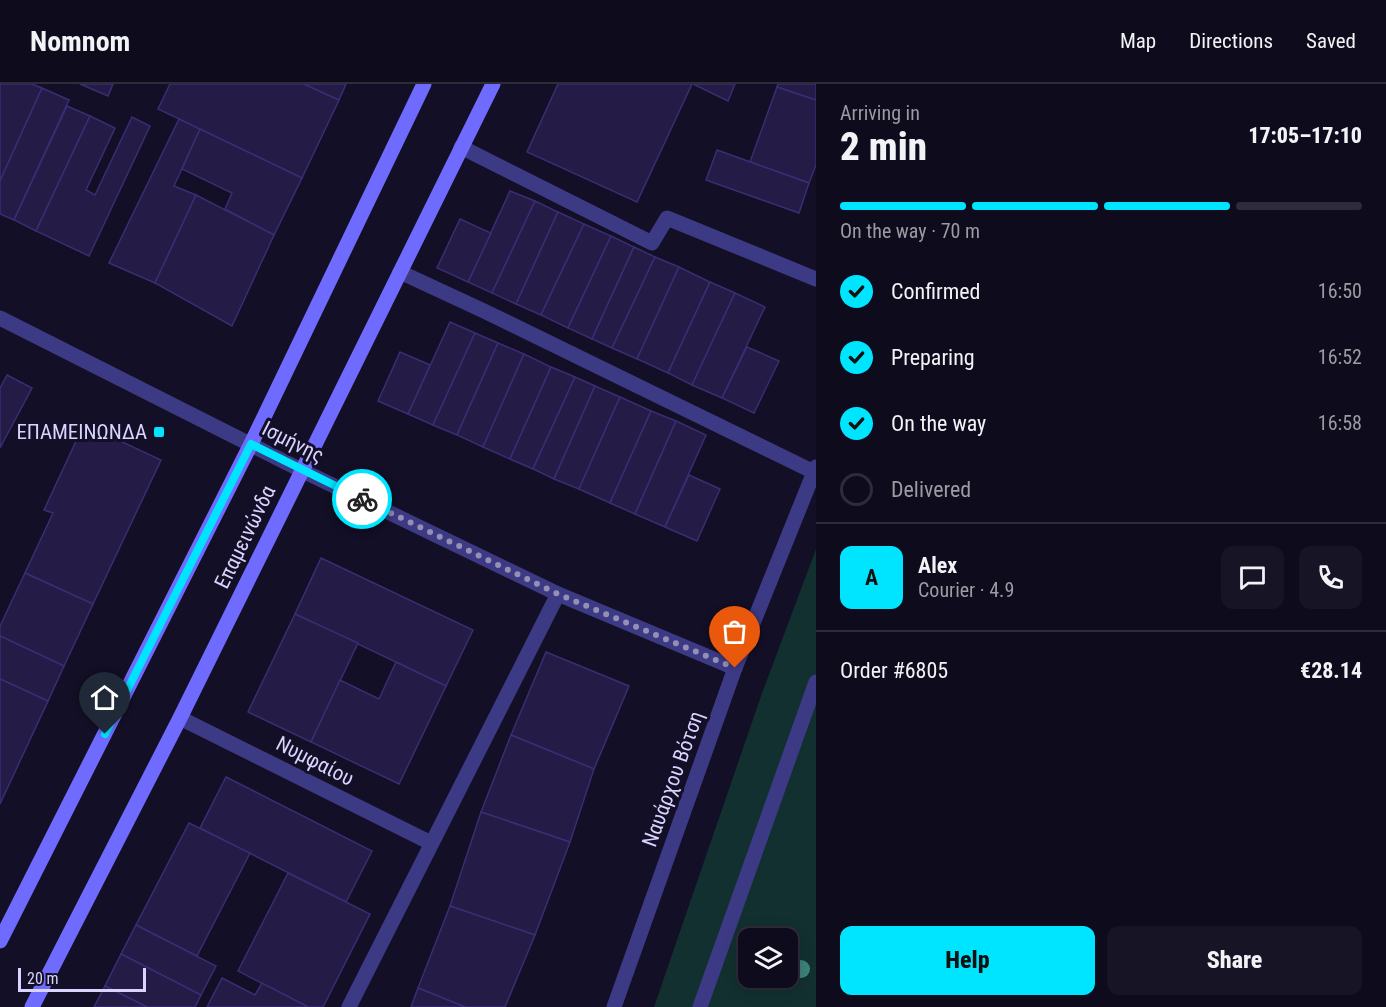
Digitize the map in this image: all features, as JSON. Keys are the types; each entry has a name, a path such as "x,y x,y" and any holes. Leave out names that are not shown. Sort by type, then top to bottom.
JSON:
{"main road":[{"name":"Επαμεινώνδα","path":"32,1007 180,718 493,84"},
{"name":"Επαμεινώνδα","path":"0,941 251,444 421,85"}],"street":[{"path":"461,147 652,243 667,218 816,279"},
{"path":"400,272 815,470"},
{"name":"Ισμήνης","path":"0,318 302,470 558,594 735,668"},
{"name":"Ναυάρχου Βότση","path":"614,1007 735,668 815,470"},
{"path":"349,1007 558,594"},
{"path":"700,1007 816,682"},
{"name":"Νυμφαίου","path":"180,718 431,843"}],"green space":[{"path":"816,549 816,1007 654,1007 761,696"}],"building":[{"path":"0,84 32,84 42,88 0,181"},
{"path":"80,84 113,84 108,96"},
{"path":"170,84 304,84 339,100 302,178 158,109"},
{"path":"304,84 346,84 339,100"},
{"path":"558,84 692,84 637,202 527,152"},
{"path":"693,84 735,84 728,101"},
{"path":"778,84 816,84 816,100 777,87"},
{"path":"777,87 816,100 816,165 809,183 750,162"},
{"path":"42,88 69,100 14,220 0,214 0,181"},
{"path":"67,106 90,116 36,231 14,220"},
{"path":"90,116 115,128 86,190 95,195 132,117 150,126 89,256 36,231"},
{"path":"179,119 200,129 174,186 196,195 155,283 109,263"},
{"path":"200,129 302,178 274,235 225,209 232,193 182,169"},
{"path":"717,150 809,183 799,213 706,180"},
{"path":"510,191 535,201 492,293 468,282"},
{"path":"196,195 274,235 232,326 155,283"},
{"path":"535,201 558,212 516,304 492,293"},
{"path":"558,212 584,224 541,315 516,304"},
{"path":"460,219 491,233 468,282 437,268"},
{"path":"584,224 611,236 568,328 541,315"},
{"path":"611,236 634,247 592,339 568,328"},
{"path":"634,247 655,257 612,348 592,339"},
{"path":"655,257 679,267 637,359 612,348"},
{"path":"679,267 710,282 668,373 637,359"},
{"path":"710,282 735,293 692,385 668,373"},
{"path":"735,293 765,307 722,398 692,385"},
{"path":"450,322 475,333 433,425 408,414"},
{"path":"475,333 498,343 457,435 433,425"},
{"path":"498,343 524,354 483,447 457,435"},
{"path":"747,347 779,361 754,413 722,398"},
{"path":"400,352 430,365 408,414 378,401"},
{"path":"524,354 551,367 510,459 483,447"},
{"path":"551,367 575,377 533,469 510,459"},
{"path":"7,375 32,388 0,448 0,388"},
{"path":"575,377 595,386 554,479 533,469"},
{"path":"595,386 620,397 579,489 554,479"},
{"path":"620,397 651,411 610,503 579,489"},
{"path":"651,411 676,421 635,514 610,503"},
{"path":"676,421 706,435 665,527 635,514"},
{"path":"84,424 161,460 93,604 25,573 53,513 44,510"},
{"path":"689,475 720,489 697,541 665,527"},
{"path":"321,558 473,630 446,686 295,614"},
{"path":"25,573 93,604 64,666 0,636 0,626"},
{"path":"295,614 358,643 311,742 248,712"},
{"path":"0,636 64,666 48,701 0,679"},
{"path":"546,652 629,686 594,769 511,735"},
{"path":"396,662 446,686 399,784 311,742 340,680 379,699"},
{"path":"0,679 48,701 0,804"},
{"path":"511,735 594,769 570,842 481,812"},
{"path":"226,777 372,851 346,902 200,828"},
{"path":"481,812 570,842 535,935 450,906"},
{"path":"189,823 250,853 197,956 136,925"},
{"path":"288,873 370,914 323,1007 308,1007 238,971"},
{"path":"450,906 535,935 505,1007 465,1007 418,988"},
{"path":"136,925 216,966 201,995 121,954"},
{"path":"121,954 201,995 195,1007 147,1007 105,986"},
{"path":"222,978 255,995 262,983 308,1007 207,1007"},
{"path":"105,986 147,1007 94,1007"},
{"path":"418,988 465,1007 411,1007"}],"way so far":[{"path":"362,499 558,594 735,668"}],"place":[{"name":"ΕΠΑΜΕΙΝΩΝΔΑ","path":"159,432"}],"route":[{"path":"105,734 251,444 362,499"}]}
